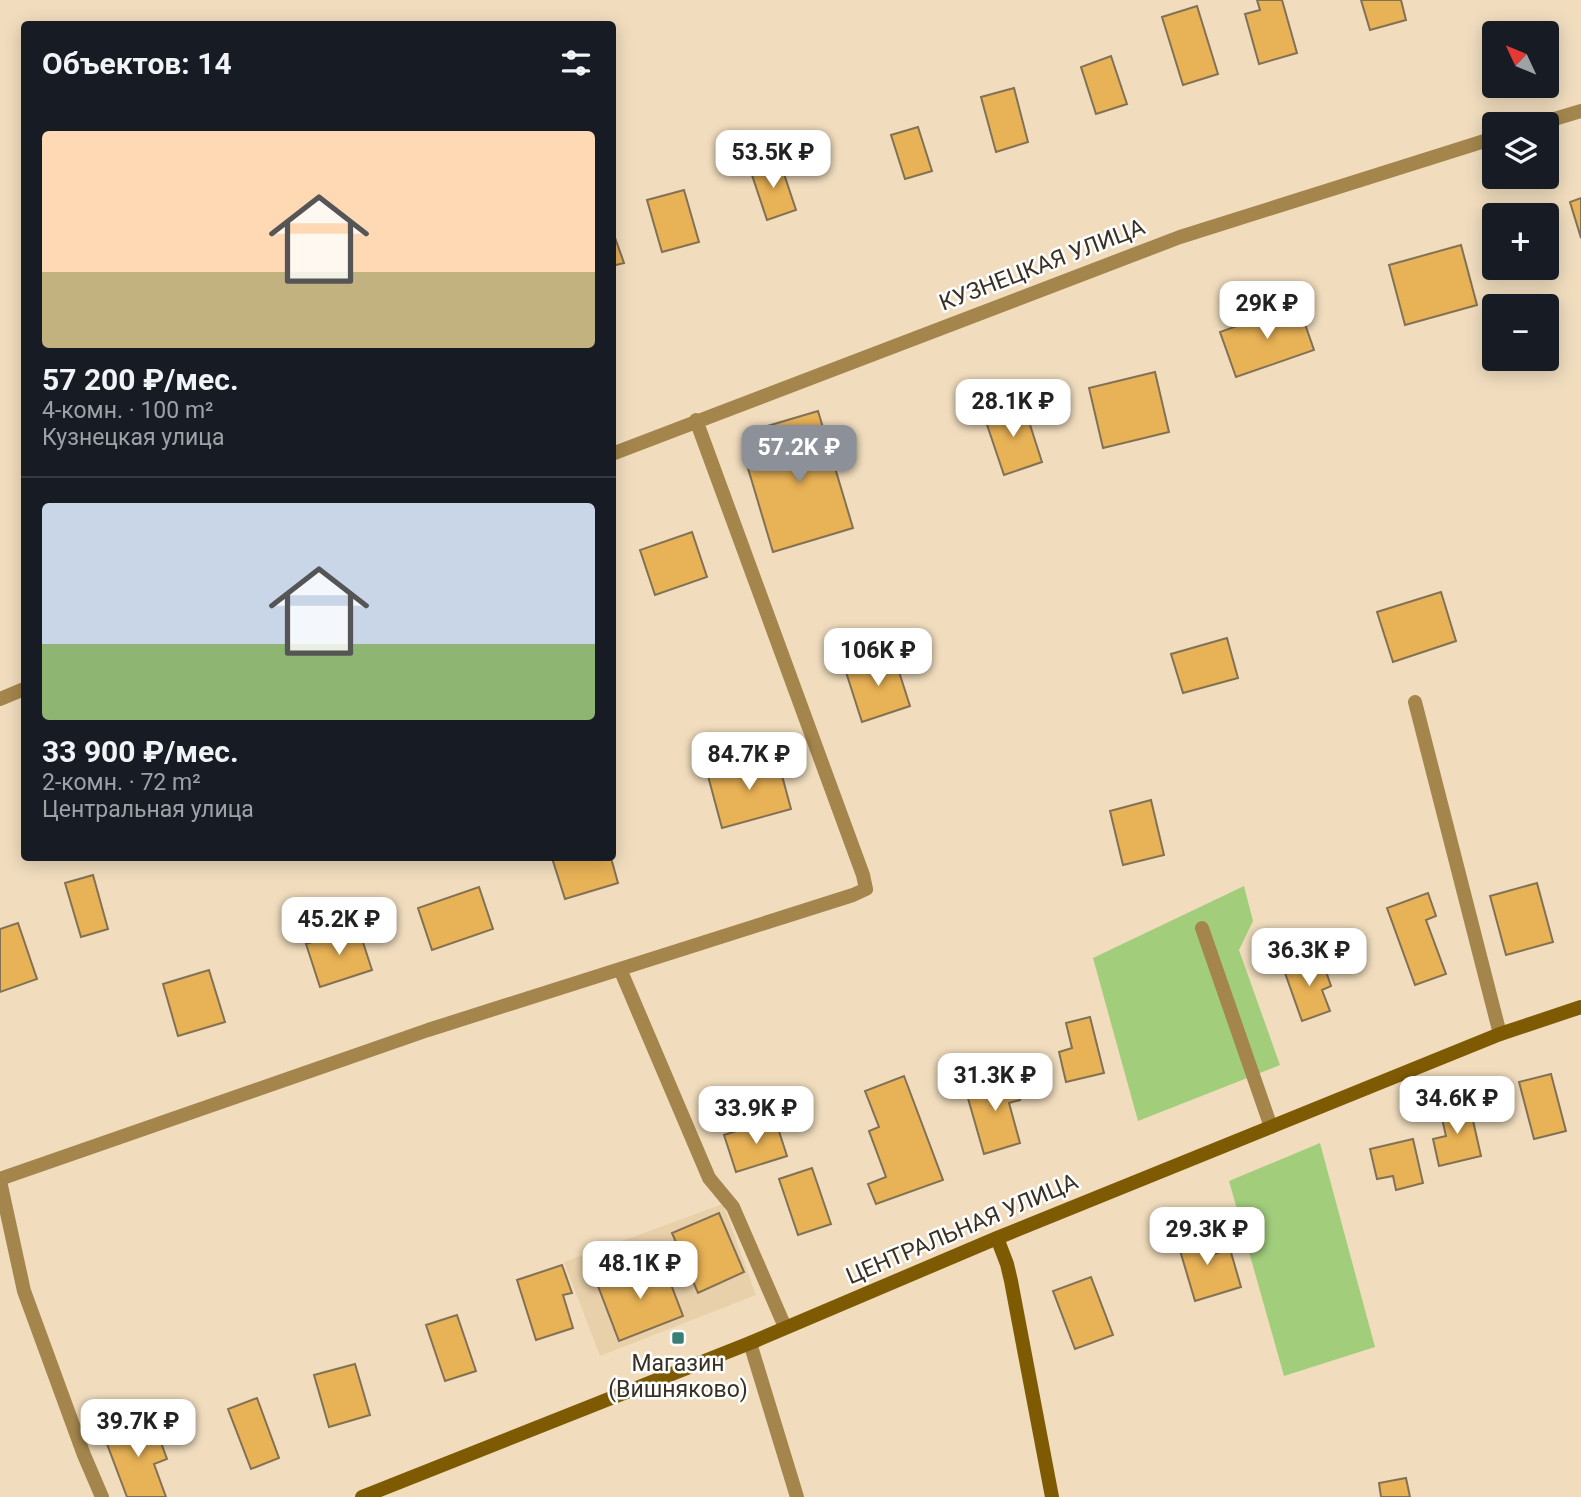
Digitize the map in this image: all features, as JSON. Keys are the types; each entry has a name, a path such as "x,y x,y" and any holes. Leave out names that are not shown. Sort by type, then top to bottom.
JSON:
{"street":[{"path":"1559,118 1581,111"},
{"name":"КУЗНЕЦКАЯ УЛИЦА","path":"616,452 1180,237 1482,142"},
{"path":"102,1497 24,1292 0,1180 428,1030 866,889 696,420"},
{"path":"0,699 21,690"},
{"path":"1415,702 1500,1034"},
{"path":"1202,928 1271,1127"},
{"path":"620,969 709,1178 733,1207 785,1327"},
{"name":"ЦЕНТРАЛЬНАЯ УЛИЦА","path":"362,1497 750,1343 997,1238 1500,1034 1581,1007"},
{"path":"997,1238 1011,1281 1052,1497"},
{"path":"750,1343 797,1497"}],"shaded area":[{"path":"723,1204 756,1295 600,1356 564,1262"}],"green space":[{"path":"1244,886 1253,921 1239,950 1280,1065 1138,1121 1093,958"},
{"path":"1320,1143 1375,1347 1284,1376 1229,1181"}],"building":[{"path":"1257,0 1282,0 1297,53 1259,64 1245,14 1260,10"},
{"path":"1361,0 1401,0 1406,20 1370,30"},
{"path":"1197,6 1218,74 1183,85 1162,17"},
{"path":"1111,56 1127,104 1096,114 1081,67"},
{"path":"1014,88 1028,142 996,152 981,97"},
{"path":"918,127 932,171 905,179 891,135"},
{"path":"779,159 796,210 767,220 750,169"},
{"path":"684,190 699,242 662,252 647,200"},
{"path":"1581,198 1581,238 1570,202"},
{"path":"616,240 624,263 616,265"},
{"path":"1461,245 1477,305 1405,325 1389,265"},
{"path":"1298,304 1314,350 1236,377 1220,332"},
{"path":"1155,372 1169,432 1103,448 1089,388"},
{"path":"1023,403 1042,462 1004,475 984,416"},
{"path":"818,411 853,528 773,552 747,465 773,457 764,427"},
{"path":"692,532 707,577 655,595 640,550"},
{"path":"1441,592 1456,641 1393,662 1377,612"},
{"path":"1227,638 1238,678 1183,693 1171,654"},
{"path":"893,653 910,706 862,722 845,669"},
{"path":"777,757 791,809 722,828 708,776"},
{"path":"1151,800 1164,855 1123,865 1110,811"},
{"path":"553,861 612,861 618,883 565,899"},
{"path":"93,875 108,929 81,937 65,883"},
{"path":"1537,883 1553,942 1506,955 1490,896"},
{"path":"479,887 493,929 432,950 418,908"},
{"path":"1428,893 1436,916 1426,920 1446,974 1415,985 1387,908"},
{"path":"18,923 37,979 0,992 0,929"},
{"path":"358,927 372,970 320,987 306,944"},
{"path":"1321,957 1331,986 1322,990 1330,1011 1302,1021 1284,970"},
{"path":"209,970 225,1022 178,1036 163,984"},
{"path":"1090,1017 1104,1073 1066,1082 1059,1052 1072,1048 1066,1023"},
{"path":"1013,1074 1020,1100 1009,1103 1020,1143 984,1154 965,1088"},
{"path":"1551,1074 1566,1131 1534,1139 1519,1082"},
{"path":"904,1076 943,1180 876,1204 868,1184 886,1177 869,1131 879,1127 865,1091"},
{"path":"1469,1103 1481,1156 1439,1166 1433,1139 1446,1136 1440,1110"},
{"path":"775,1119 787,1156 736,1172 724,1135"},
{"path":"1413,1139 1423,1183 1396,1190 1393,1176 1377,1179 1370,1149"},
{"path":"812,1168 831,1224 798,1235 779,1179"},
{"path":"719,1213 744,1272 698,1293 672,1233"},
{"path":"1203,1229 1211,1255 1230,1249 1241,1287 1195,1301 1176,1237"},
{"path":"662,1261 683,1316 619,1341 598,1286"},
{"path":"562,1265 572,1293 563,1295 573,1328 536,1340 517,1280"},
{"path":"1091,1277 1113,1335 1075,1349 1053,1291"},
{"path":"457,1315 476,1371 445,1381 426,1325"},
{"path":"355,1364 370,1415 329,1427 314,1375"},
{"path":"257,1398 279,1458 251,1469 228,1409"},
{"path":"152,1418 167,1459 154,1464 166,1497 127,1497 104,1436"},
{"path":"1406,1478 1410,1497 1381,1497 1379,1483"}],"place":[{"name":"Магазин (Вишняково)","path":"678,1338"}]}
